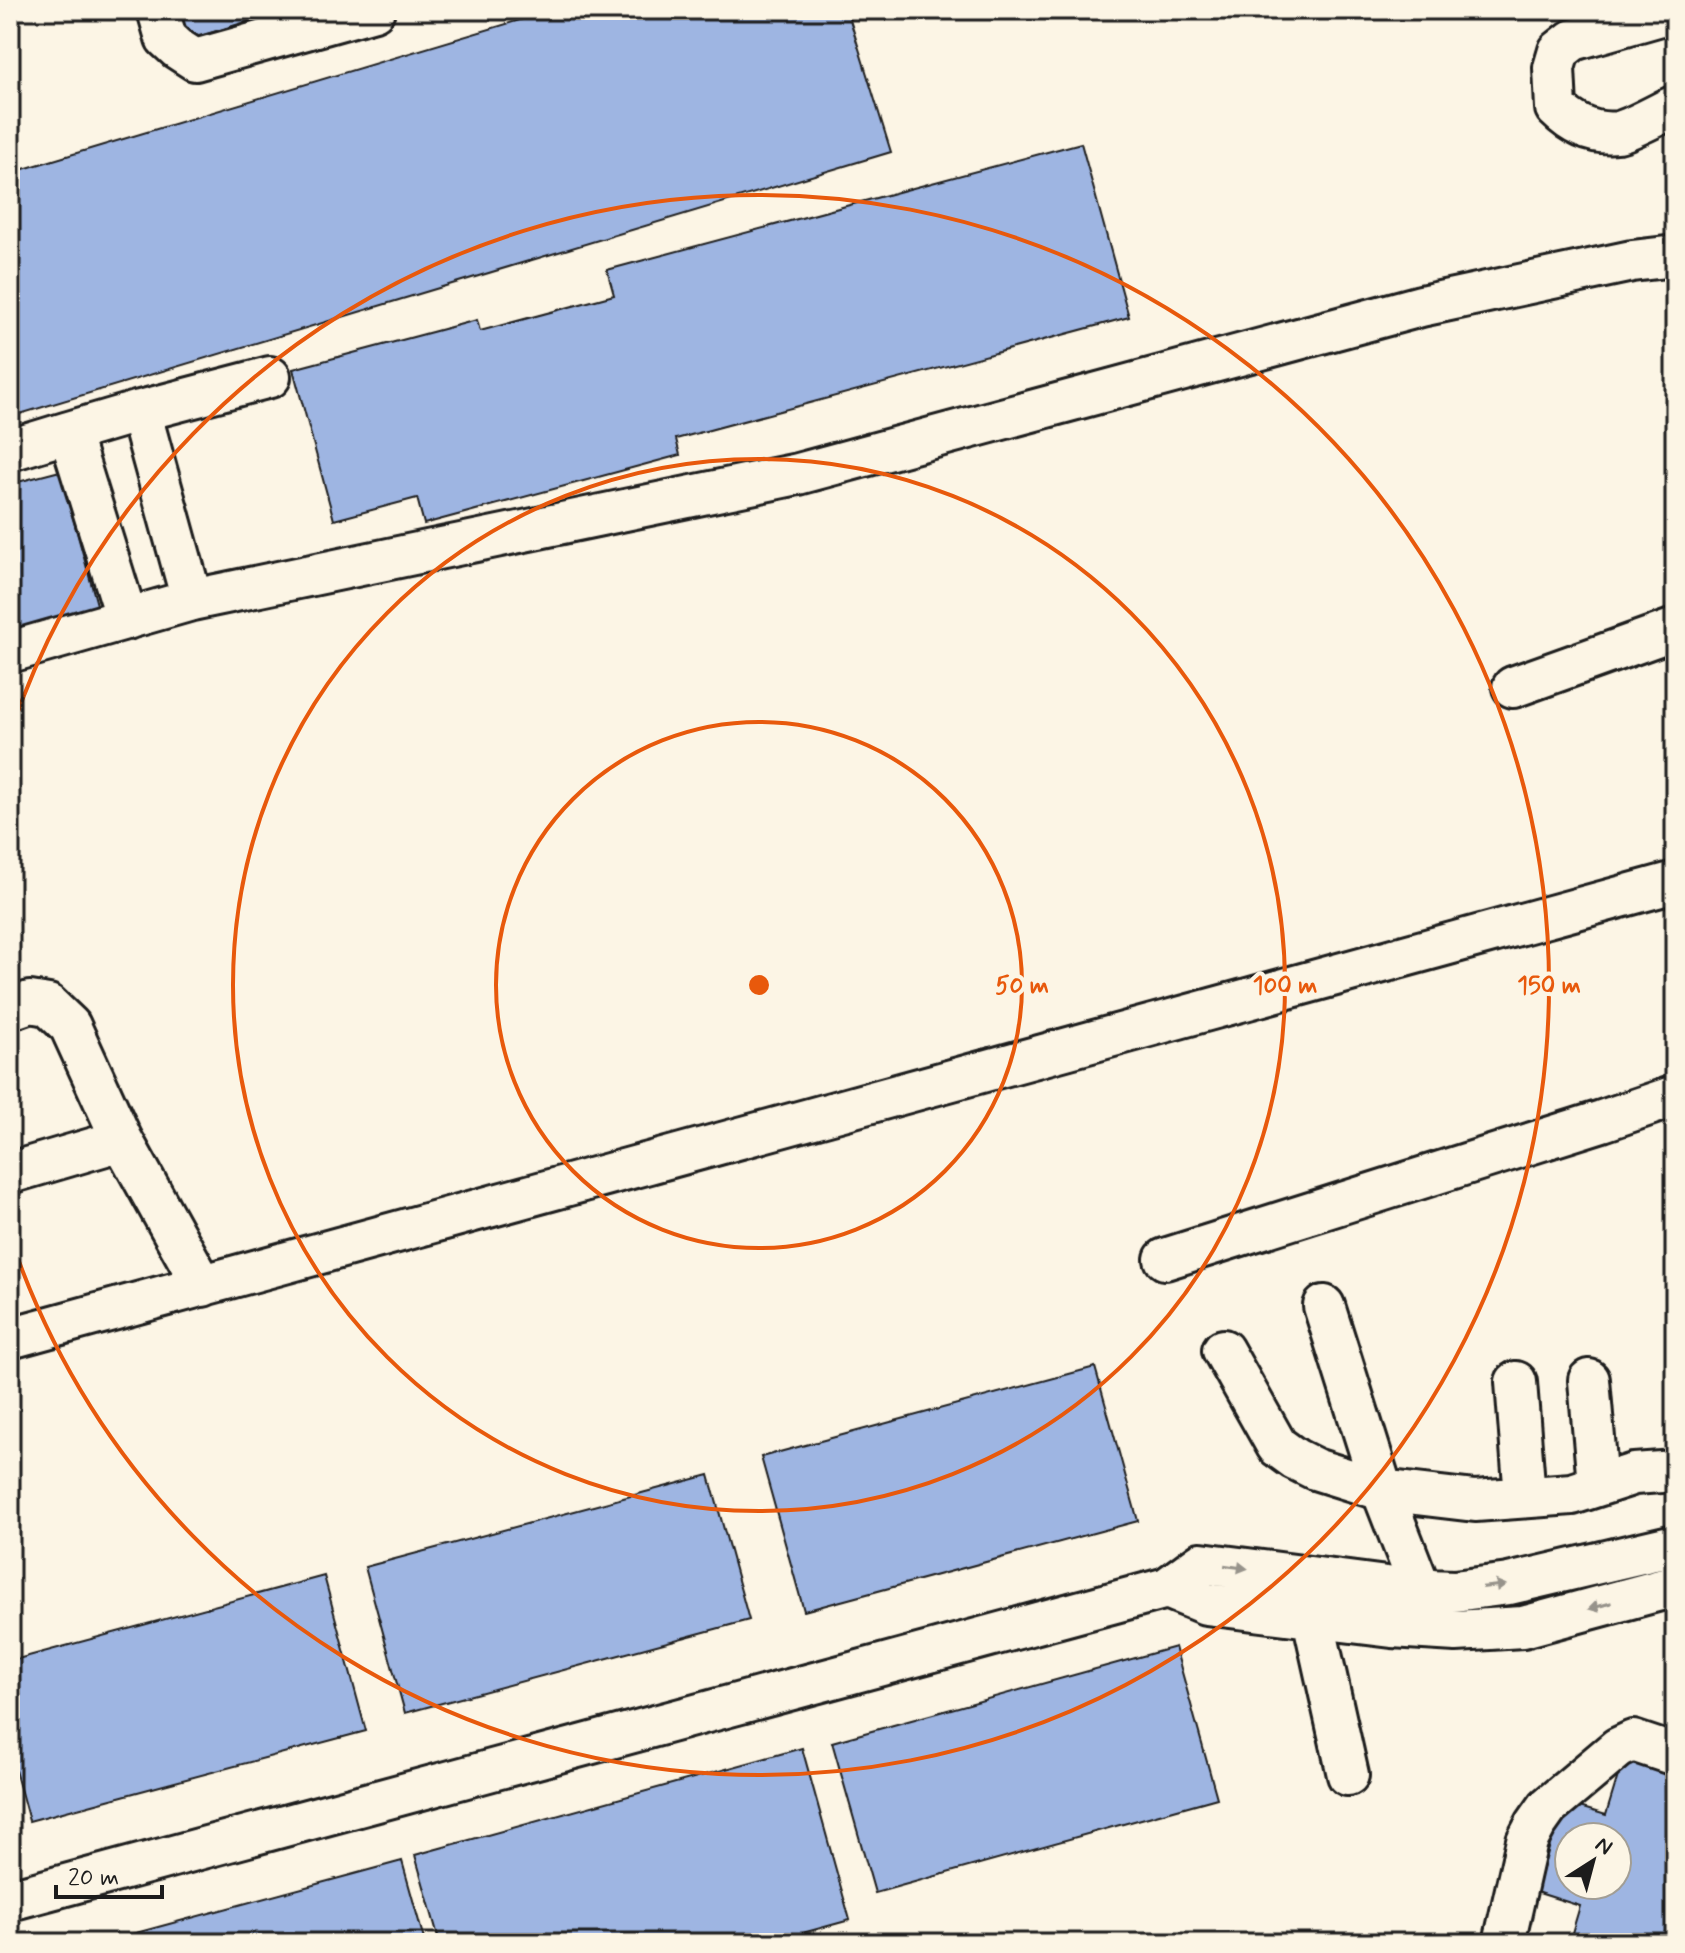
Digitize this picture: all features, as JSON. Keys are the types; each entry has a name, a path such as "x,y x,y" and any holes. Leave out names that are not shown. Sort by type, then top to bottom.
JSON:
{"street":[{"path":"158,10 166,38 195,60 374,10"},
{"path":"1675,11 1573,40 1559,51 1554,68 1556,108 1568,120 1587,130 1620,132 1675,106"},
{"path":"10,652 192,600 798,474 1421,306 1632,261 1675,256"},
{"path":"10,450 140,411 270,377"},
{"path":"140,411 192,600"},
{"path":"69,432 127,619"},
{"path":"1513,687 1675,629"},
{"path":"10,1338 1675,882"},
{"path":"10,1009 30,1002 48,1005 70,1026 122,1140 203,1286"},
{"path":"1165,1259 1675,1096"},
{"path":"10,1173 122,1140"},
{"path":"1324,1306 1382,1490 1421,1590"},
{"path":"1223,1350 1277,1446 1315,1469 1382,1490 1475,1501 1572,1494 1634,1474 1675,1471"},
{"path":"1589,1380 1598,1485"},
{"path":"1516,1382 1525,1497"},
{"path":"10,1900 1167,1588 1201,1563 1402,1589 1454,1591 1509,1584 1675,1545"},
{"path":"1167,1588 1206,1604 1443,1631 1523,1627 1675,1586"},
{"path":"1313,1618 1348,1775"},
{"path":"1504,1943 1527,1841 1548,1807 1618,1748 1633,1741 1675,1755"}],"building":[{"path":"175,10 283,10 185,41"},
{"path":"553,10 847,10 891,152 10,417 10,173"},
{"path":"1081,143 1129,317 676,439 680,455 424,524 417,498 334,520 293,369 477,320 480,331 614,295 607,270"},
{"path":"60,471 101,619 10,643 10,484"},
{"path":"1095,1367 1138,1521 804,1611 761,1457"},
{"path":"709,1475 749,1620 405,1713 365,1567"},
{"path":"324,1576 366,1731 29,1821 10,1752 10,1661"},
{"path":"1175,1647 1217,1798 875,1893 832,1742"},
{"path":"802,1748 850,1920 766,1943 440,1943 415,1855"},
{"path":"1624,1756 1675,1772 1675,1943 1569,1943 1580,1906 1564,1901 1633,1901 1633,1821 1557,1821 1563,1802 1606,1815"},
{"path":"1553,1835 1553,1897 1536,1892"},
{"path":"402,1861 425,1943 99,1943"}]}
